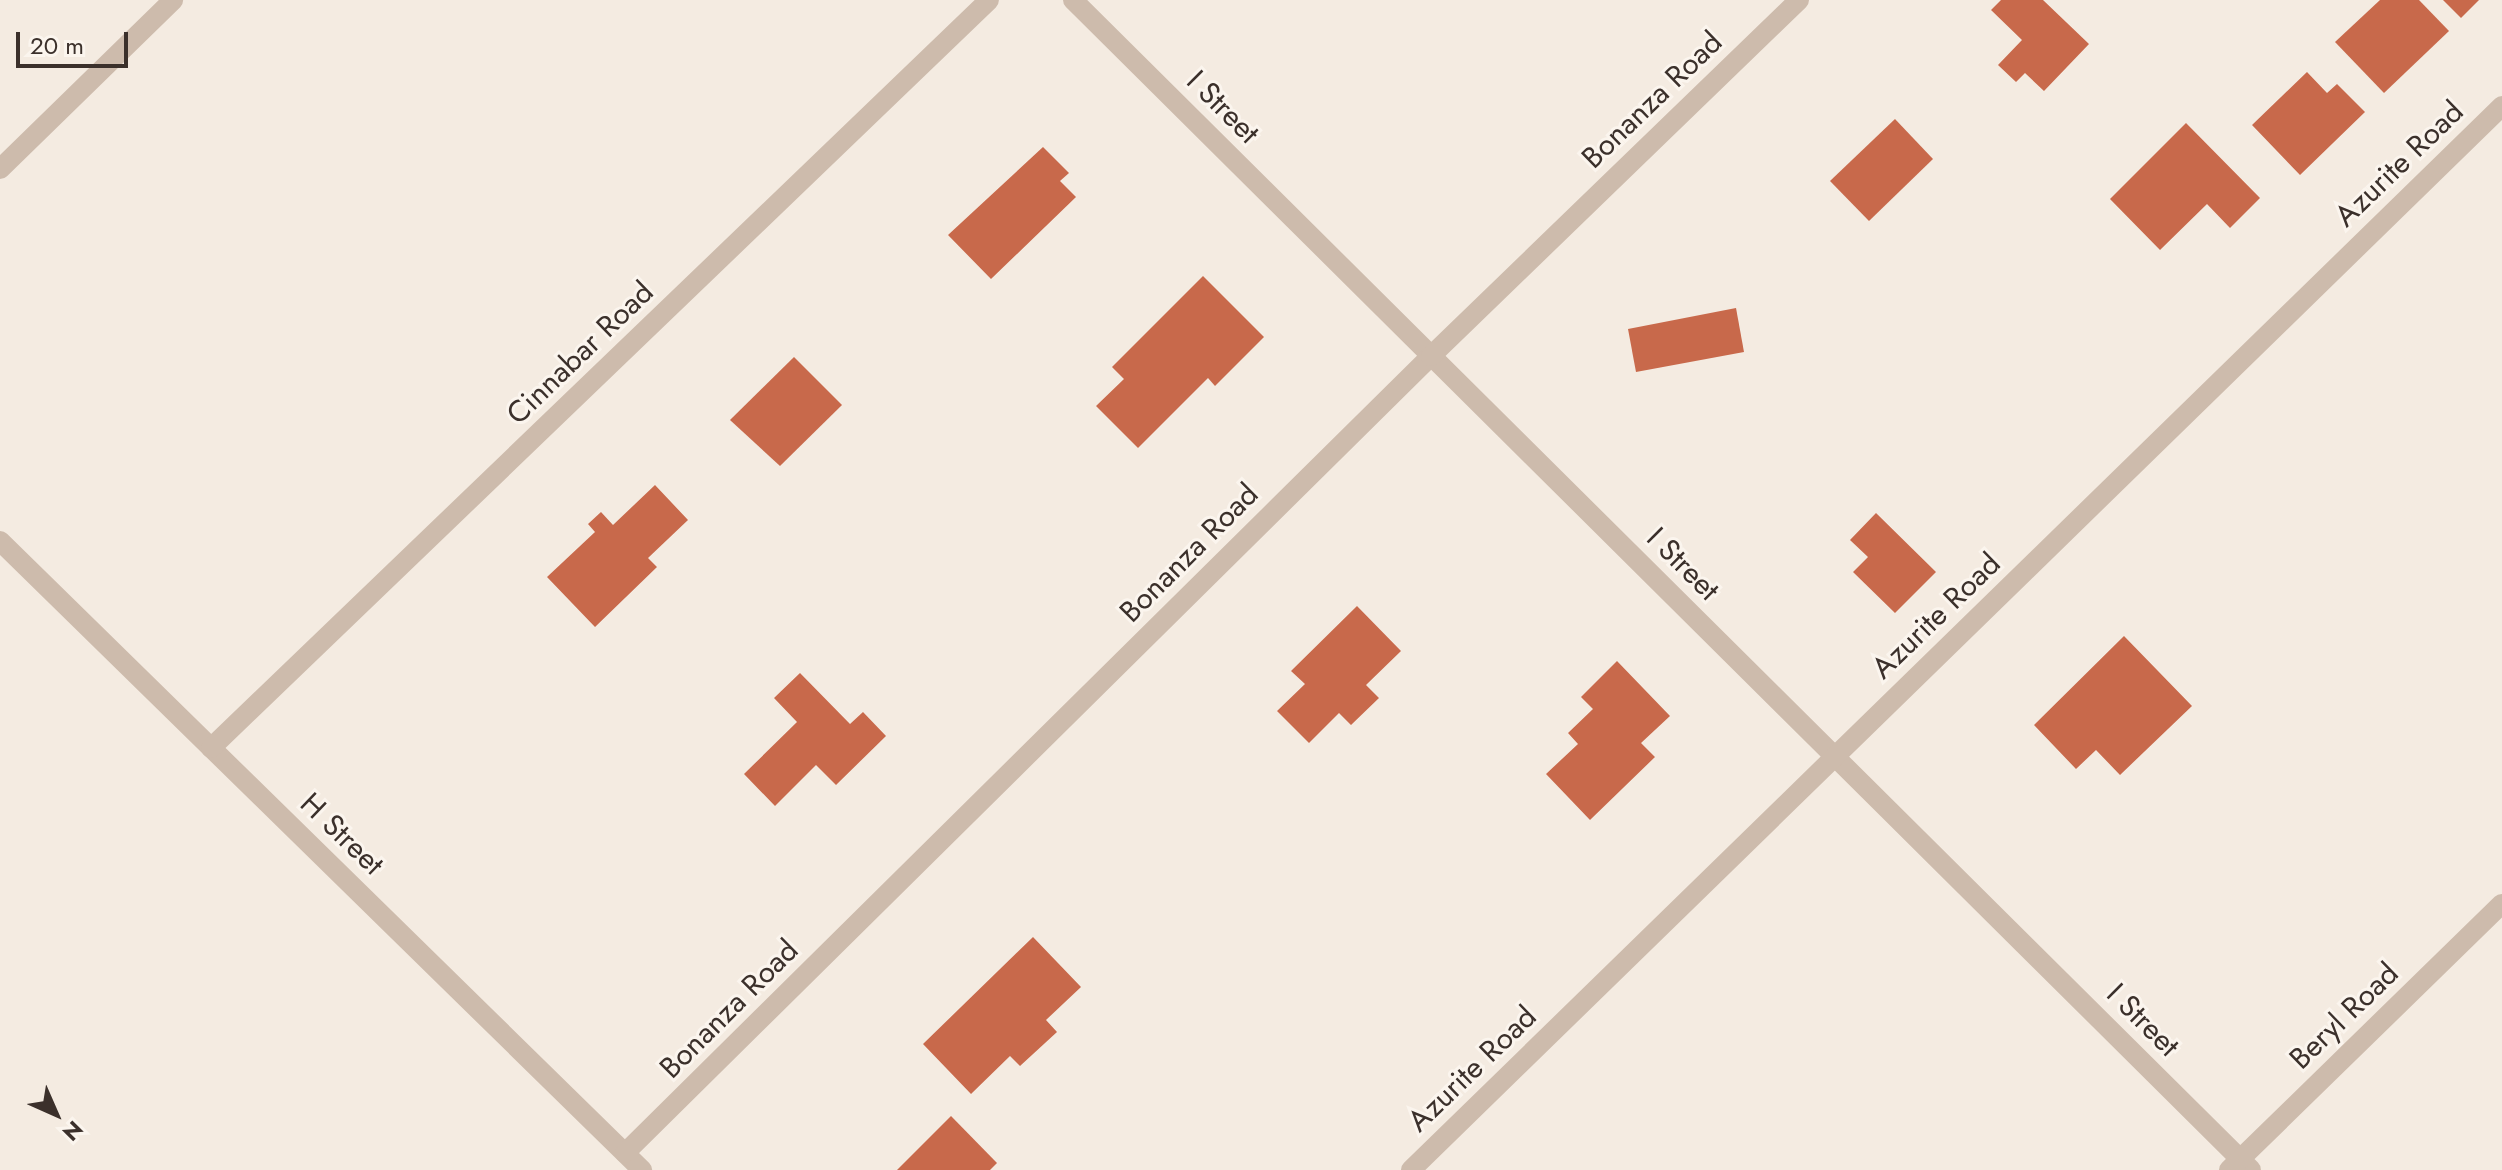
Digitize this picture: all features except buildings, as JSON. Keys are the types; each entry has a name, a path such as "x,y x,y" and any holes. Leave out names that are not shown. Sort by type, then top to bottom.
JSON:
{"street":[{"path":"0,169 173,0"},
{"name":"Cinnabar Road","path":"211,748 989,0"},
{"name":"I Street","path":"1073,0 1835,757 2240,1166"},
{"name":"Bonanza Road","path":"625,1153 1431,356 1799,0"},
{"name":"Azurite Road","path":"1411,1170 2502,106"},
{"name":"H Street","path":"0,541 642,1170"},
{"name":"Beryl Road","path":"2240,1166 2502,904"}]}
